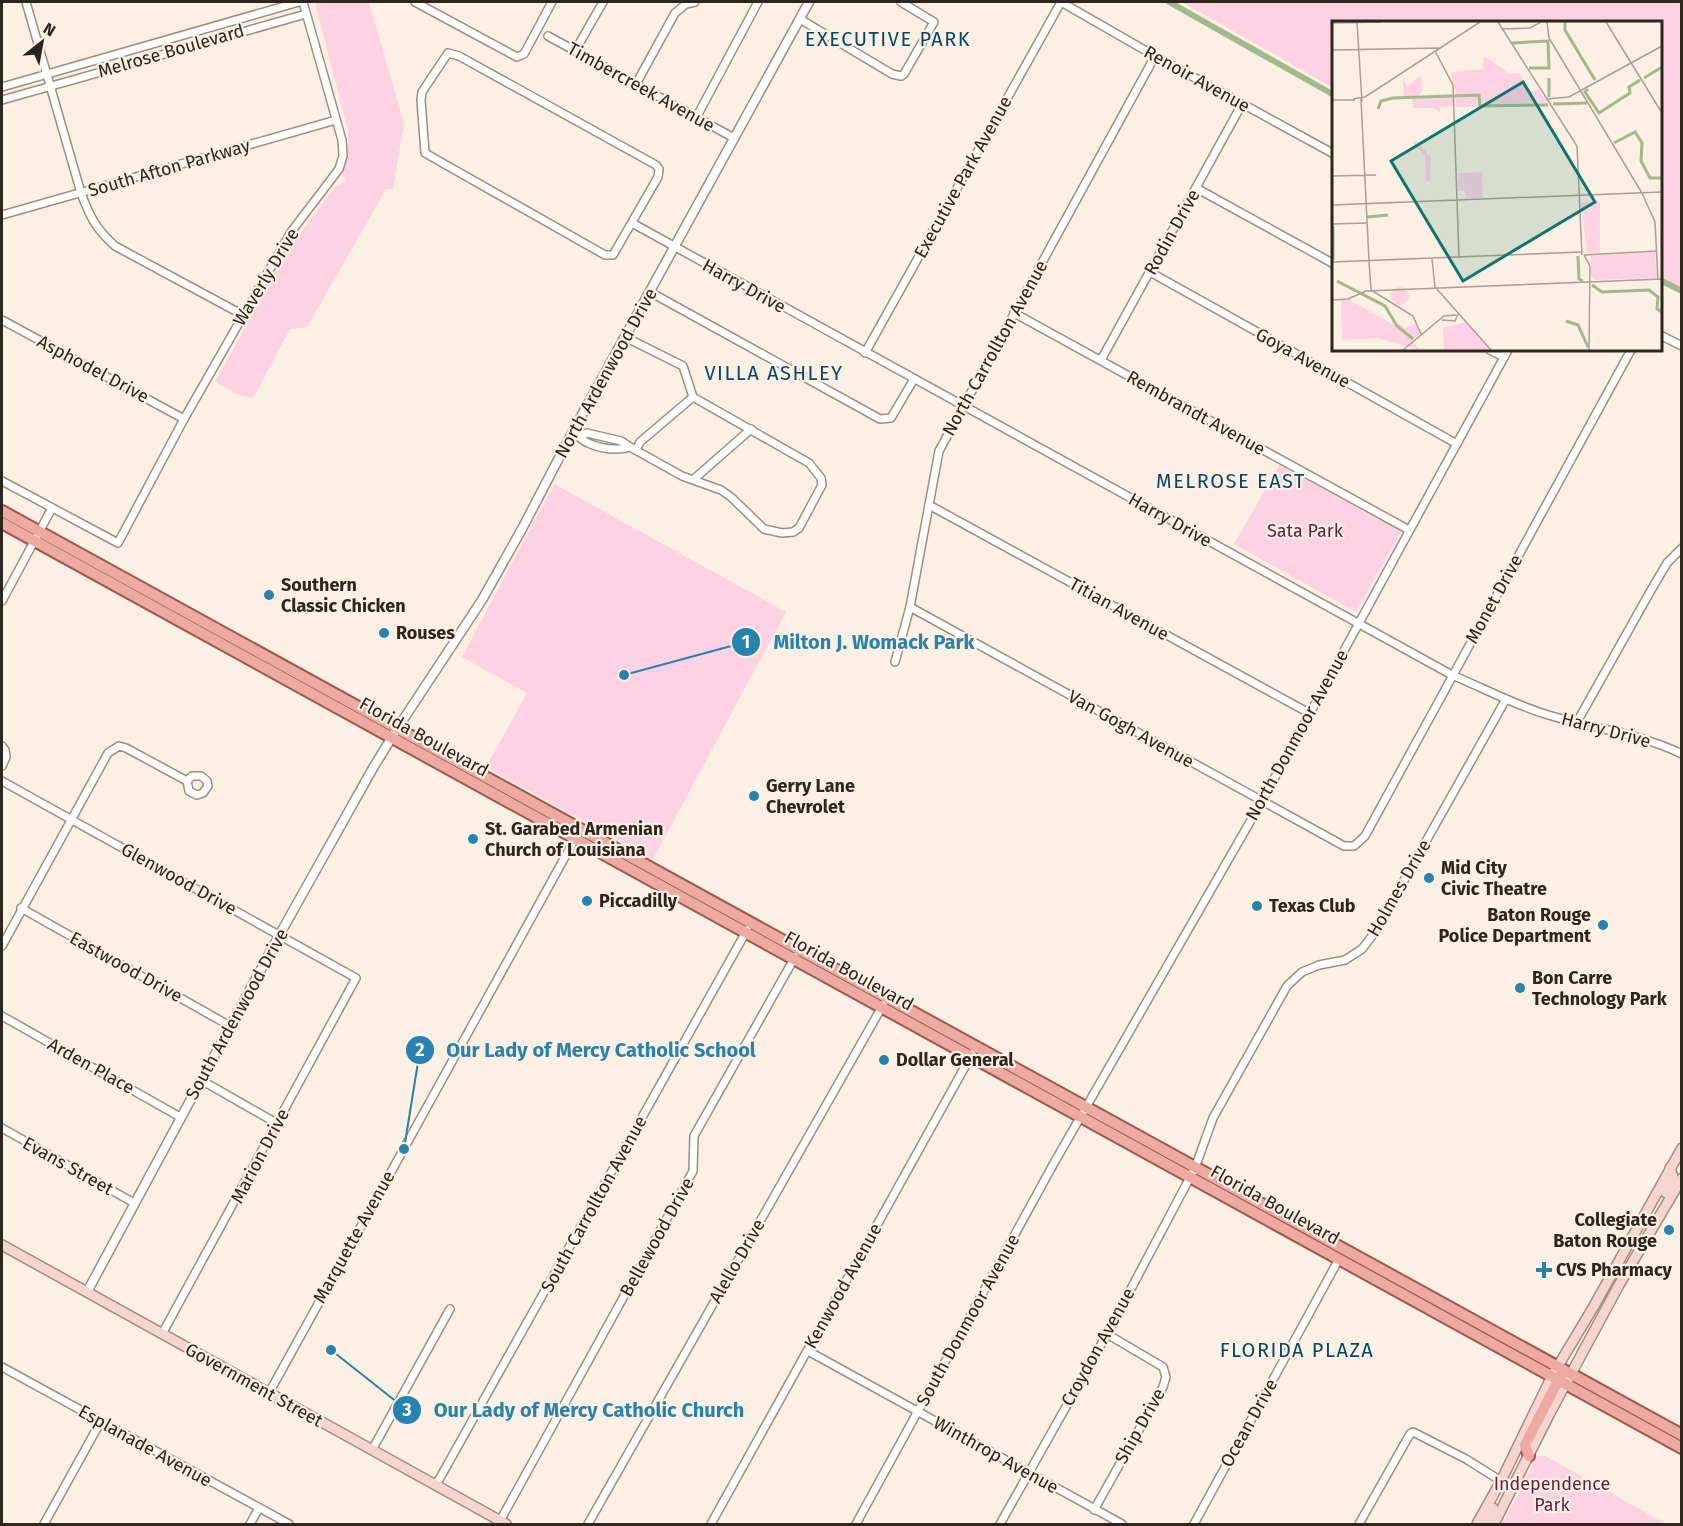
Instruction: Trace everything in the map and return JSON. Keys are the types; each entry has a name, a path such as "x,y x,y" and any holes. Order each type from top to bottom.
{"main road":[{"name":"Florida Boulevard","path":"2,511 37,536 577,834 1083,1112 1133,1134 1192,1173 1339,1259 1414,1294"},
{"name":"Florida Boulevard","path":"2,523 37,536"},
{"name":"Florida Boulevard","path":"1083,1112 1101,1128 1192,1173 1414,1294 1561,1375 1682,1448"},
{"path":"1101,1128 1104,1124 1133,1134"},
{"path":"1494,1524 1529,1456 1525,1445 1529,1434 1561,1375 1594,1306 1682,1148"},
{"path":"1663,1210 1662,1201 1673,1177 1675,1163"},
{"path":"1477,1524 1561,1375 1619,1285 1682,1176"},
{"name":"Government Street","path":"2,1245 503,1523"},
{"name":"Florida Boulevard","path":"1561,1375 1682,1435"},
{"path":"1485,1524 1504,1488 1505,1483 1501,1481"}],"street":[{"path":"26,2 81,193 90,217 99,232 115,246 243,315"},
{"name":"Melrose Boulevard","path":"2,87 301,2"},
{"name":"Waverly Drive","path":"52,508 118,543 184,419 291,232 339,169 343,156 342,140 301,2"},
{"path":"415,2 517,57 524,54 552,2"},
{"path":"575,51 603,2"},
{"path":"636,84 675,13 686,4 695,2"},
{"path":"696,118 758,2"},
{"name":"North Ardenwood Drive","path":"394,733 482,600 576,435 625,337 809,2"},
{"path":"800,19 892,74 901,76 906,72 934,22 901,2"},
{"name":"Renoir Avenue","path":"1061,2 1332,153"},
{"name":"Executive Park Avenue","path":"865,353 1061,2"},
{"name":"Melrose Boulevard","path":"2,100 306,14"},
{"name":"Timbercreek Avenue","path":"548,36 734,138"},
{"path":"452,53 459,56 653,163 659,169 659,173 632,223 618,249 612,255 605,255 428,156 424,151 422,92 444,57 452,53"},
{"name":"North Carrollton Avenue","path":"895,662 910,607 939,451 1155,56"},
{"name":"Rodin Drive","path":"1101,360 1242,104"},
{"name":"South Afton Parkway","path":"2,215 336,120"},
{"path":"1196,188 1332,263"},
{"name":"Harry Drive","path":"632,223 1452,675 1545,714 1642,739 1682,754"},
{"name":"Goya Avenue","path":"1150,272 1457,444"},
{"path":"650,292 880,419 891,418 914,379"},
{"name":"Rembrandt Avenue","path":"1014,313 1409,530"},
{"name":"Asphodel Drive","path":"2,320 184,419"},
{"path":"1662,336 1682,346"},
{"path":"576,435 586,443 618,451 633,449 682,476 726,494 764,529 793,532 799,528 822,484 821,478 809,463 693,397 683,366 625,337"},
{"path":"1492,351 1504,357"},
{"name":"North Donmoor Avenue","path":"1083,1112 1262,801 1507,351"},
{"name":"Monet Drive","path":"1354,846 1365,836 1630,351"},
{"path":"633,449 693,397"},
{"path":"694,479 751,429"},
{"path":"2,480 52,508 2,601"},
{"name":"Titian Avenue","path":"929,505 1309,713"},
{"path":"1576,722 1667,563 1682,548"},
{"name":"Van Gogh Avenue","path":"910,607 1344,846 1354,846"},
{"name":"Holmes Drive","path":"1192,1173 1213,1118 1287,986 1302,972 1319,965 1346,960 1362,949 1375,932 1506,699"},
{"name":"South Ardenwood Drive","path":"87,1292 280,934 394,733"},
{"path":"2,946 108,753 119,746 126,748 187,781"},
{"path":"2,766 6,758 3,748"},
{"name":"Glenwood Drive","path":"2,781 356,978"},
{"name":"Marquette Avenue","path":"269,1393 577,834"},
{"name":"Eastwood Drive","path":"21,909 230,1026"},
{"name":"South Carrollton Avenue","path":"436,1485 748,928"},
{"name":"Bellewood Drive","path":"503,1523 693,1171 694,1136 796,954"},
{"name":"Marion Drive","path":"162,1334 356,978"},
{"name":"Alello Drive","path":"588,1524 884,1003"},
{"name":"Arden Place","path":"2,1016 180,1117"},
{"name":"Kenwood Avenue","path":"711,1524 974,1052"},
{"path":"201,1080 278,1124"},
{"name":"South Donmoor Avenue","path":"856,1524 1083,1112"},
{"name":"Evans Street","path":"2,1128 134,1203"},
{"path":"1675,1163 1682,1176"},
{"name":"Croydon Avenue","path":"1000,1524 1107,1334 1192,1173"},
{"name":"Ocean Drive","path":"1194,1524 1339,1259"},
{"path":"372,1450 450,1310"},
{"name":"Ship Drive","path":"1094,1510 1166,1377 1163,1367 1107,1334"},
{"name":"Winthrop Avenue","path":"808,1351 1122,1524"},
{"name":"Esplanade Avenue","path":"2,1367 289,1524"},
{"path":"44,1524 100,1421"},
{"path":"1359,1524 1380,1484 1413,1432 1417,1432 1466,1459 1501,1481"},
{"path":"250,1524 259,1508"}],"green space":[{"path":"315,2 369,2 404,124 393,189 386,189 307,327 290,329 253,398 240,395 215,382 282,259 335,186 345,182 346,178 342,176 348,131"},
{"path":"1182,2 1681,2 1681,288 1662,277 1662,21 1332,21 1332,87"},
{"name":"Sata Park","path":"1280,464 1401,532 1356,612 1234,544"},
{"path":"554,484 786,612 653,859 486,767 527,693 462,657"},
{"name":"Independence Park","path":"1536,1456 1545,1456 1666,1524 1502,1524"}],"waterway":[{"path":"1169,2 1332,94"},
{"path":"1662,281 1682,291"}],"place":[{"name":"Southern Classic Chicken","path":"269,595"},
{"name":"Rouses","path":"384,633"},
{"name":"Milton J. Womack Park","path":"624,675"},
{"name":"Gerry Lane Chevrolet","path":"754,796"},
{"name":"St. Garabed Armenian Church of Louisiana","path":"473,839"},
{"name":"Mid City Civic Theatre","path":"1429,878"},
{"name":"Piccadilly","path":"587,901"},
{"name":"Texas Club","path":"1257,906"},
{"name":"Baton Rouge Police Department","path":"1603,925"},
{"name":"Bon Carre Technology Park","path":"1520,988"},
{"name":"Dollar General","path":"884,1060"},
{"name":"Our Lady of Mercy Catholic School","path":"404,1149"},
{"name":"Collegiate Baton Rouge","path":"1669,1230"},
{"name":"CVS Pharmacy","path":"1544,1270"},
{"name":"Our Lady of Mercy Catholic Church","path":"331,1350"}],"district":[{"name":"EXECUTIVE PARK","path":"888,39"},
{"name":"VILLA ASHLEY","path":"774,373"},
{"name":"MELROSE EAST","path":"1231,481"},
{"name":"FLORIDA PLAZA","path":"1297,1350"}]}
